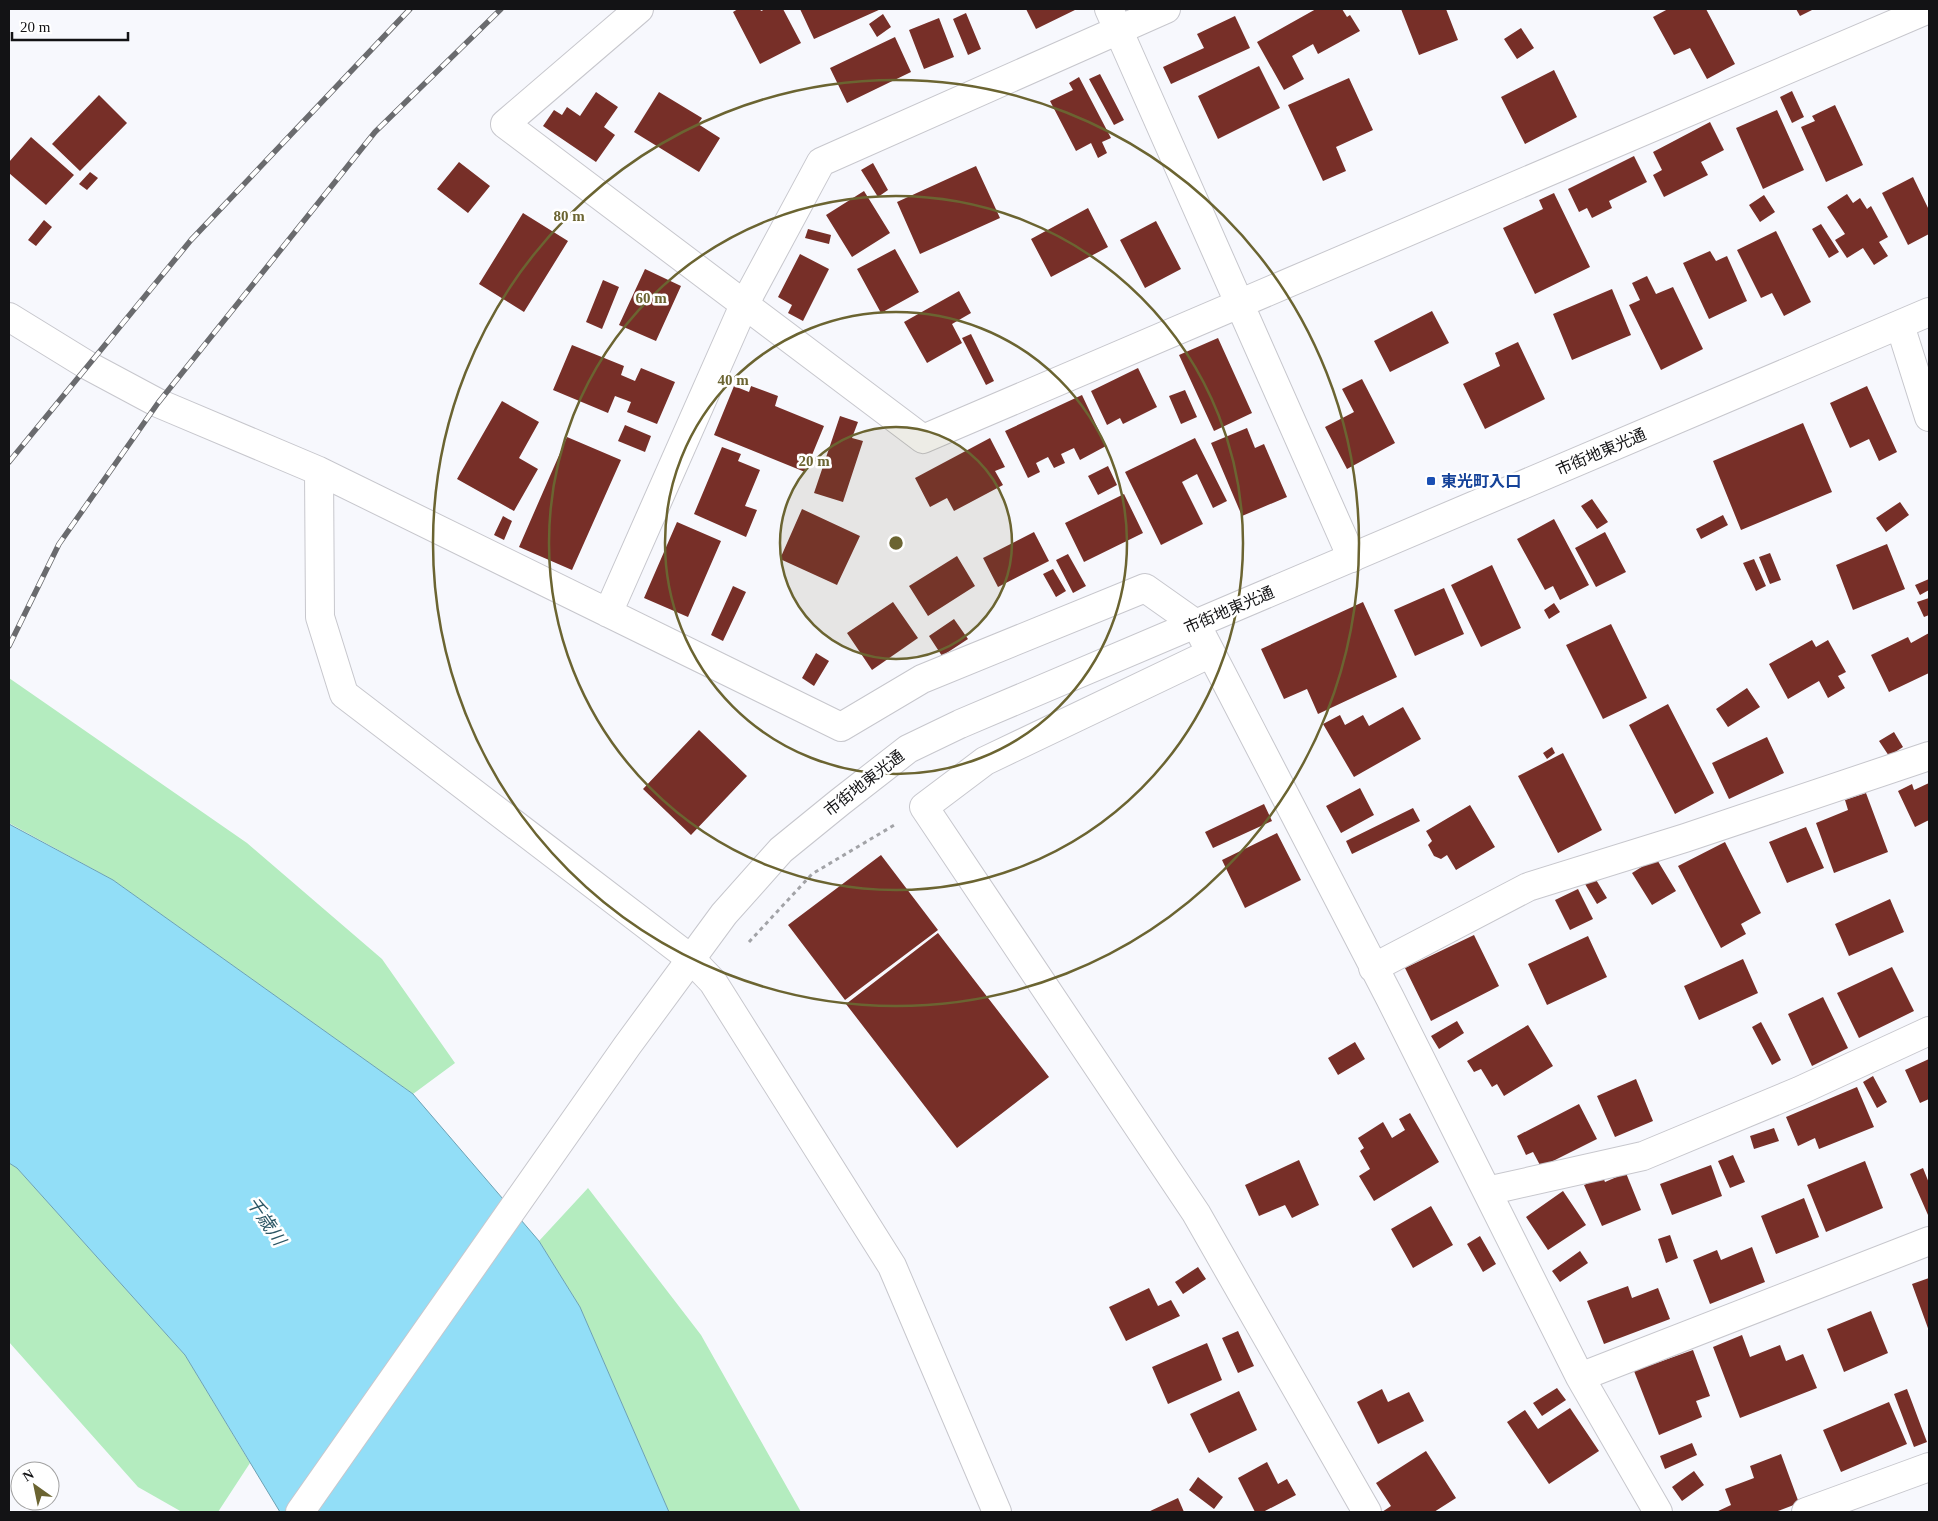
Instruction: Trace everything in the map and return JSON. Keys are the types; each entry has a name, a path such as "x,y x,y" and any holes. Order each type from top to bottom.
{"street":[{"path":"638,9 505,124 923,439 1929,9"},
{"path":"608,613 744,305 821,162 1113,20 1166,9"},
{"path":"1113,20 1352,558"},
{"name":"市街地東光通","path":"300,1512 627,1046 724,914 780,850 908,749 960,724 1929,312"},
{"path":"9,317 87,365 158,403 319,471 841,727 922,680 1145,588 1196,624 1487,1191 1580,1377 1658,1512"},
{"path":"1900,325 1929,418"},
{"path":"319,471 320,617 344,694 691,959 713,982 892,1266 997,1512"},
{"path":"1211,653 985,761 924,807 1196,1213 1367,1512"},
{"path":"1373,968 1528,887 1685,838 1929,756"},
{"path":"1487,1191 1643,1156 1799,1091 1929,1032"},
{"path":"1580,1377 1929,1241"},
{"path":"1806,1512 1929,1467"}],"path":[{"path":"713,982 812,874 924,807"}],"green space":[{"path":"9,678 247,843 382,959 455,1063 413,1094 113,880 9,823"},
{"path":"9,1163 17,1168 185,1355 250,1463 218,1512 182,1512 138,1487 9,1342"},
{"path":"588,1188 701,1335 801,1512 669,1512 580,1307 539,1241"}],"water":[{"name":"千歳川","path":"9,824 113,880 413,1094 539,1241 580,1307 669,1512 280,1512 185,1355 17,1168 9,1163"}],"building":[{"path":"738,9 760,9 761,11 766,9 783,9 801,43 760,64 733,12"},
{"path":"800,9 881,9 814,39"},
{"path":"1026,9 1077,9 1036,29"},
{"path":"1316,9 1342,9 1347,17 1350,15 1360,31 1318,54 1313,44 1292,56 1304,79 1284,90 1257,42"},
{"path":"1401,9 1446,9 1458,40 1419,55"},
{"path":"1668,9 1706,9 1735,64 1707,79 1690,48 1674,55 1653,17"},
{"path":"1796,9 1814,9 1800,16"},
{"path":"966,13 981,49 968,55 953,19"},
{"path":"883,14 891,27 877,37 869,24"},
{"path":"1235,16 1250,48 1171,84 1163,67 1204,48 1197,34"},
{"path":"939,18 954,57 924,69 909,30"},
{"path":"1521,28 1534,48 1517,59 1504,39"},
{"path":"895,37 911,72 847,103 830,68"},
{"path":"1259,66 1280,108 1218,139 1198,96"},
{"path":"1554,70 1577,117 1525,144 1501,97"},
{"path":"1100,74 1124,120 1114,125 1089,79"},
{"path":"1079,77 1111,138 1102,142 1107,153 1098,158 1091,143 1076,151 1050,101 1073,90 1069,83"},
{"path":"1349,78 1373,130 1336,147 1346,171 1323,181 1288,105"},
{"path":"1792,91 1804,117 1792,123 1780,97"},
{"path":"596,92 618,107 604,127 615,135 596,162 543,126 554,110 562,115 567,107 580,116"},
{"path":"659,92 702,118 698,124 720,138 699,172 634,132"},
{"path":"99,95 127,123 80,171 52,144"},
{"path":"1835,105 1863,165 1826,182 1801,127 1815,121 1812,116"},
{"path":"1777,110 1804,170 1763,189 1736,128"},
{"path":"1710,122 1724,150 1701,162 1708,175 1664,197 1653,175 1662,170 1653,152"},
{"path":"31,137 74,175 46,205 9,173 9,162"},
{"path":"1634,156 1647,182 1609,201 1612,208 1592,218 1587,208 1579,212 1568,189"},
{"path":"459,162 490,186 468,213 437,189"},
{"path":"873,163 888,190 878,197 861,170"},
{"path":"976,166 1000,218 920,254 897,202"},
{"path":"90,172 98,178 87,190 79,184"},
{"path":"1913,177 1929,210 1929,234 1908,245 1882,193"},
{"path":"864,191 890,233 852,257 826,215"},
{"path":"1554,193 1590,267 1535,294 1503,228 1543,209 1539,200"},
{"path":"1847,194 1853,203 1860,198 1867,209 1871,206 1888,237 1879,242 1888,256 1874,265 1863,248 1847,258 1835,240 1845,234 1827,207"},
{"path":"1764,195 1775,212 1760,222 1749,205"},
{"path":"1088,208 1108,247 1051,277 1031,239"},
{"path":"523,213 568,241 524,312 479,284"},
{"path":"44,220 52,227 36,246 28,240"},
{"path":"1156,221 1181,269 1145,288 1120,240"},
{"path":"1821,224 1839,252 1829,258 1812,229"},
{"path":"808,229 831,235 829,244 805,238"},
{"path":"1776,231 1811,302 1784,316 1772,293 1761,298 1737,250"},
{"path":"895,249 919,292 881,313 857,269"},
{"path":"1710,251 1716,261 1727,256 1747,301 1709,319 1683,263"},
{"path":"800,254 829,269 803,321 788,313 792,305 778,297"},
{"path":"645,269 681,286 656,341 619,325"},
{"path":"1647,276 1656,294 1673,287 1703,349 1661,370 1629,305 1640,300 1632,283"},
{"path":"603,280 619,287 602,329 586,322"},
{"path":"1612,289 1631,335 1572,360 1553,314"},
{"path":"959,291 971,313 952,324 962,343 927,363 904,322"},
{"path":"1432,311 1449,343 1390,372 1374,341"},
{"path":"971,334 994,381 986,385 962,338"},
{"path":"1218,338 1252,413 1214,431 1179,355"},
{"path":"1518,342 1545,399 1485,429 1463,384 1500,366 1495,353"},
{"path":"572,345 624,366 621,375 635,381 641,368 675,382 657,424 627,412 631,402 615,396 608,413 553,390"},
{"path":"1138,368 1157,407 1123,424 1120,418 1107,425 1091,391"},
{"path":"1362,379 1395,443 1347,469 1325,427 1354,412 1342,389"},
{"path":"734,386 749,392 751,386 778,396 775,406 824,426 805,472 714,435"},
{"path":"1867,386 1897,452 1879,461 1869,439 1850,448 1830,403"},
{"path":"1185,390 1197,417 1181,424 1169,396"},
{"path":"1082,395 1106,446 1080,460 1074,448 1061,454 1065,463 1054,468 1048,457 1036,463 1040,472 1028,478 1005,431"},
{"path":"502,401 539,422 519,458 538,469 514,511 457,479"},
{"path":"840,416 858,422 852,438 863,441 843,502 814,493"},
{"path":"1803,423 1832,492 1741,530 1713,461"},
{"path":"625,425 651,436 645,452 618,441"},
{"path":"1247,428 1255,448 1264,444 1287,497 1242,516 1211,443"},
{"path":"567,437 621,460 572,570 519,547"},
{"path":"990,438 1005,467 995,471 1003,485 954,511 947,498 930,507 915,478"},
{"path":"1195,438 1227,501 1213,508 1197,474 1182,482 1203,524 1161,545 1125,472"},
{"path":"722,447 741,454 738,461 760,470 745,506 757,510 746,537 694,514"},
{"path":"1108,466 1117,485 1098,495 1088,476"},
{"path":"1124,494 1143,533 1084,562 1065,523"},
{"path":"1592,499 1608,522 1597,529 1581,506"},
{"path":"1900,502 1909,515 1886,532 1876,518"},
{"path":"802,509 860,536 837,585 780,559"},
{"path":"1723,515 1728,525 1701,539 1696,529"},
{"path":"503,516 512,521 504,540 494,535"},
{"path":"1554,519 1589,585 1560,600 1553,586 1545,590 1517,539"},
{"path":"677,522 721,541 688,617 644,598"},
{"path":"1034,532 1049,561 998,587 983,558"},
{"path":"1605,532 1626,572 1596,587 1575,548"},
{"path":"1887,544 1905,589 1853,610 1836,565"},
{"path":"1770,553 1781,580 1770,584 1759,557"},
{"path":"1068,554 1086,586 1073,593 1056,560"},
{"path":"957,556 975,586 928,616 909,586"},
{"path":"1754,559 1766,586 1756,591 1743,563"},
{"path":"1492,565 1521,628 1481,647 1451,585"},
{"path":"1053,569 1066,591 1056,597 1043,574"},
{"path":"1929,579 1929,590 1920,595 1915,585"},
{"path":"733,586 746,592 723,641 711,635"},
{"path":"1444,588 1464,634 1415,656 1394,610"},
{"path":"1929,598 1929,615 1924,617 1917,602"},
{"path":"893,602 918,638 872,670 847,633"},
{"path":"1363,602 1397,677 1318,714 1307,689 1284,699 1261,649"},
{"path":"1554,603 1560,612 1549,619 1544,610"},
{"path":"954,619 968,639 942,656 929,636"},
{"path":"1611,624 1647,698 1603,719 1566,645"},
{"path":"1929,633 1929,673 1889,692 1871,655 1908,637 1911,643"},
{"path":"1812,640 1816,647 1828,640 1846,672 1838,676 1845,688 1828,698 1819,681 1788,699 1769,664"},
{"path":"816,653 829,661 814,686 802,678"},
{"path":"1747,688 1760,707 1728,727 1716,709"},
{"path":"1668,704 1714,793 1675,814 1629,725"},
{"path":"1403,707 1421,739 1354,777 1323,724 1340,715 1345,725 1363,715 1369,726"},
{"path":"699,730 747,776 691,835 643,789"},
{"path":"1894,732 1903,747 1889,756 1879,741"},
{"path":"1767,737 1784,773 1729,799 1712,763"},
{"path":"1552,747 1555,753 1547,759 1543,753"},
{"path":"1563,753 1602,830 1558,853 1518,776"},
{"path":"1929,783 1929,820 1915,827 1898,791 1912,784 1914,790"},
{"path":"1360,788 1374,815 1341,833 1326,806"},
{"path":"1866,793 1888,852 1834,873 1816,823 1848,810 1845,800"},
{"path":"1264,804 1272,821 1213,848 1205,832"},
{"path":"1470,805 1495,847 1456,870 1447,855 1441,859 1434,856 1428,845 1432,841 1426,831"},
{"path":"1413,808 1420,821 1352,854 1346,841"},
{"path":"1806,827 1824,868 1787,883 1769,842"},
{"path":"1277,833 1301,880 1245,908 1222,860"},
{"path":"1725,842 1761,913 1741,924 1746,934 1721,948 1678,866"},
{"path":"881,855 938,930 845,1000 788,925"},
{"path":"1656,858 1676,891 1652,905 1632,873"},
{"path":"1595,878 1607,898 1597,904 1585,884"},
{"path":"1578,889 1593,919 1570,930 1555,900"},
{"path":"1890,899 1904,932 1849,956 1835,924"},
{"path":"938,933 1049,1077 957,1148 846,1004"},
{"path":"1474,935 1499,986 1431,1021 1405,968"},
{"path":"1588,936 1607,977 1547,1005 1528,964"},
{"path":"1743,959 1758,993 1699,1020 1684,986"},
{"path":"1892,967 1914,1011 1859,1038 1837,993"},
{"path":"1823,997 1848,1048 1812,1066 1788,1014"},
{"path":"1457,1021 1464,1033 1439,1049 1431,1036"},
{"path":"1761,1022 1781,1060 1772,1065 1752,1027"},
{"path":"1528,1025 1553,1066 1504,1096 1497,1084 1492,1087 1481,1069 1474,1072 1467,1061"},
{"path":"1355,1042 1365,1059 1338,1075 1328,1058"},
{"path":"1929,1059 1929,1099 1920,1103 1905,1070"},
{"path":"1873,1076 1887,1102 1877,1108 1863,1082"},
{"path":"1636,1079 1653,1121 1615,1137 1597,1096"},
{"path":"1857,1087 1874,1127 1819,1149 1815,1138 1798,1146 1786,1117"},
{"path":"1579,1104 1597,1139 1541,1167 1533,1152 1526,1155 1517,1136"},
{"path":"1410,1113 1439,1162 1374,1201 1359,1176 1370,1169 1360,1151 1364,1148 1358,1138 1383,1122 1392,1138 1405,1130 1399,1119"},
{"path":"1774,1128 1779,1141 1754,1149 1750,1136"},
{"path":"1733,1155 1745,1182 1730,1188 1718,1161"},
{"path":"1299,1160 1319,1205 1292,1218 1285,1205 1259,1216 1245,1185"},
{"path":"1865,1161 1883,1208 1826,1232 1807,1185"},
{"path":"1711,1165 1722,1196 1672,1215 1660,1184"},
{"path":"1923,1168 1929,1183 1928,1215 1910,1174"},
{"path":"1626,1173 1641,1210 1602,1226 1584,1185 1603,1177 1605,1182"},
{"path":"1563,1191 1586,1225 1548,1250 1526,1217"},
{"path":"1804,1198 1819,1237 1776,1254 1761,1216"},
{"path":"1431,1206 1453,1245 1413,1268 1391,1229"},
{"path":"1670,1235 1678,1258 1666,1263 1658,1239"},
{"path":"1480,1236 1496,1264 1483,1272 1467,1244"},
{"path":"1752,1247 1765,1282 1710,1304 1693,1260 1717,1250 1721,1260"},
{"path":"1580,1251 1588,1263 1560,1282 1552,1271"},
{"path":"1198,1267 1206,1279 1183,1294 1175,1282"},
{"path":"1929,1278 1929,1331 1912,1284"},
{"path":"1628,1286 1632,1298 1658,1288 1670,1319 1604,1344 1587,1301"},
{"path":"1149,1288 1158,1306 1171,1300 1180,1316 1126,1341 1109,1307"},
{"path":"1871,1311 1888,1353 1844,1372 1827,1329"},
{"path":"1238,1331 1254,1366 1238,1373 1222,1338"},
{"path":"1742,1335 1750,1357 1780,1345 1786,1361 1803,1354 1817,1388 1740,1418 1713,1347"},
{"path":"1207,1343 1222,1380 1168,1404 1152,1367"},
{"path":"1693,1350 1710,1396 1696,1401 1702,1417 1659,1435 1634,1371"},
{"path":"1557,1388 1566,1400 1542,1416 1533,1403"},
{"path":"1382,1389 1388,1402 1409,1392 1424,1421 1378,1444 1357,1402"},
{"path":"1907,1389 1927,1442 1914,1447 1894,1394"},
{"path":"1239,1391 1257,1430 1209,1453 1190,1414"},
{"path":"1889,1402 1907,1444 1841,1472 1823,1430"},
{"path":"1570,1408 1599,1451 1549,1484 1507,1422 1525,1410 1538,1429"},
{"path":"1692,1443 1697,1455 1665,1469 1660,1456"},
{"path":"1426,1451 1456,1498 1434,1512 1382,1512 1391,1506 1376,1483"},
{"path":"1781,1454 1799,1503 1775,1512 1716,1512 1731,1505 1725,1489 1754,1478 1750,1466"},
{"path":"1267,1462 1278,1484 1287,1479 1296,1495 1263,1512 1255,1512 1238,1478"},
{"path":"1694,1471 1704,1485 1682,1501 1672,1487"},
{"path":"1198,1477 1223,1497 1214,1509 1189,1490"},
{"path":"1178,1498 1184,1512 1148,1512"}],"railway":[{"path":"9,462 191,240 410,9"},
{"path":"9,646 59,544 158,403 375,132 501,9"}],"place":[{"name":"東光町入口","path":"1431,481"}]}
